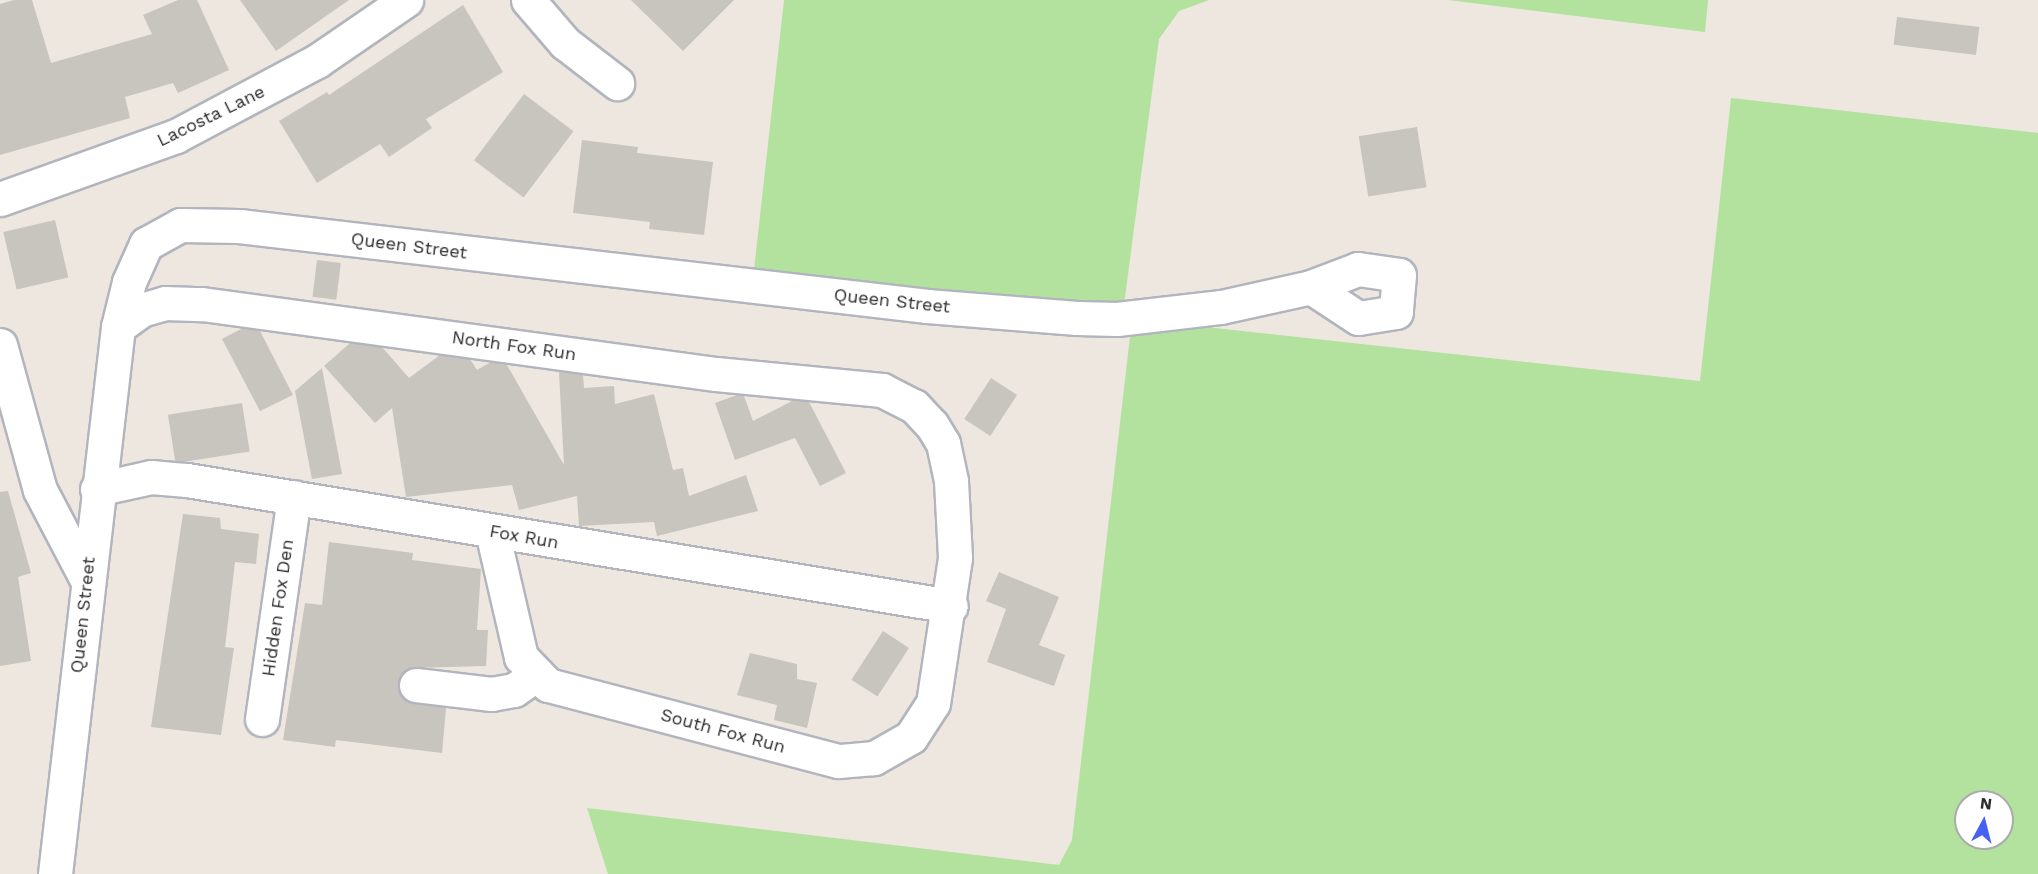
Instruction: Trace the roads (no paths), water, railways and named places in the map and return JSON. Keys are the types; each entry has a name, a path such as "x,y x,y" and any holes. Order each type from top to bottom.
{"street":[{"name":"Lacosta Lane","path":"0,199 176,136 317,61 406,0"},
{"path":"528,0 565,43 617,83"},
{"name":"Queen Street","path":"55,874 97,489 118,327 129,282 146,244 180,225 239,226 927,306 1077,318 1117,319 1221,307 1311,287"},
{"name":"North Fox Run","path":"118,327 141,310 165,303 202,304 716,374 882,390 914,406 943,443 951,481 955,558 951,606"},
{"path":"0,345 40,490 87,580"},
{"name":"Fox Run","path":"97,489 151,477 294,497 951,606"},
{"name":"Hidden Fox Den","path":"262,719 294,497"},
{"name":"South Fox Run","path":"492,531 521,657 548,685 598,700 838,761 874,758 911,737 933,703 951,606"},
{"path":"416,685 491,694 514,690 537,674"}]}
